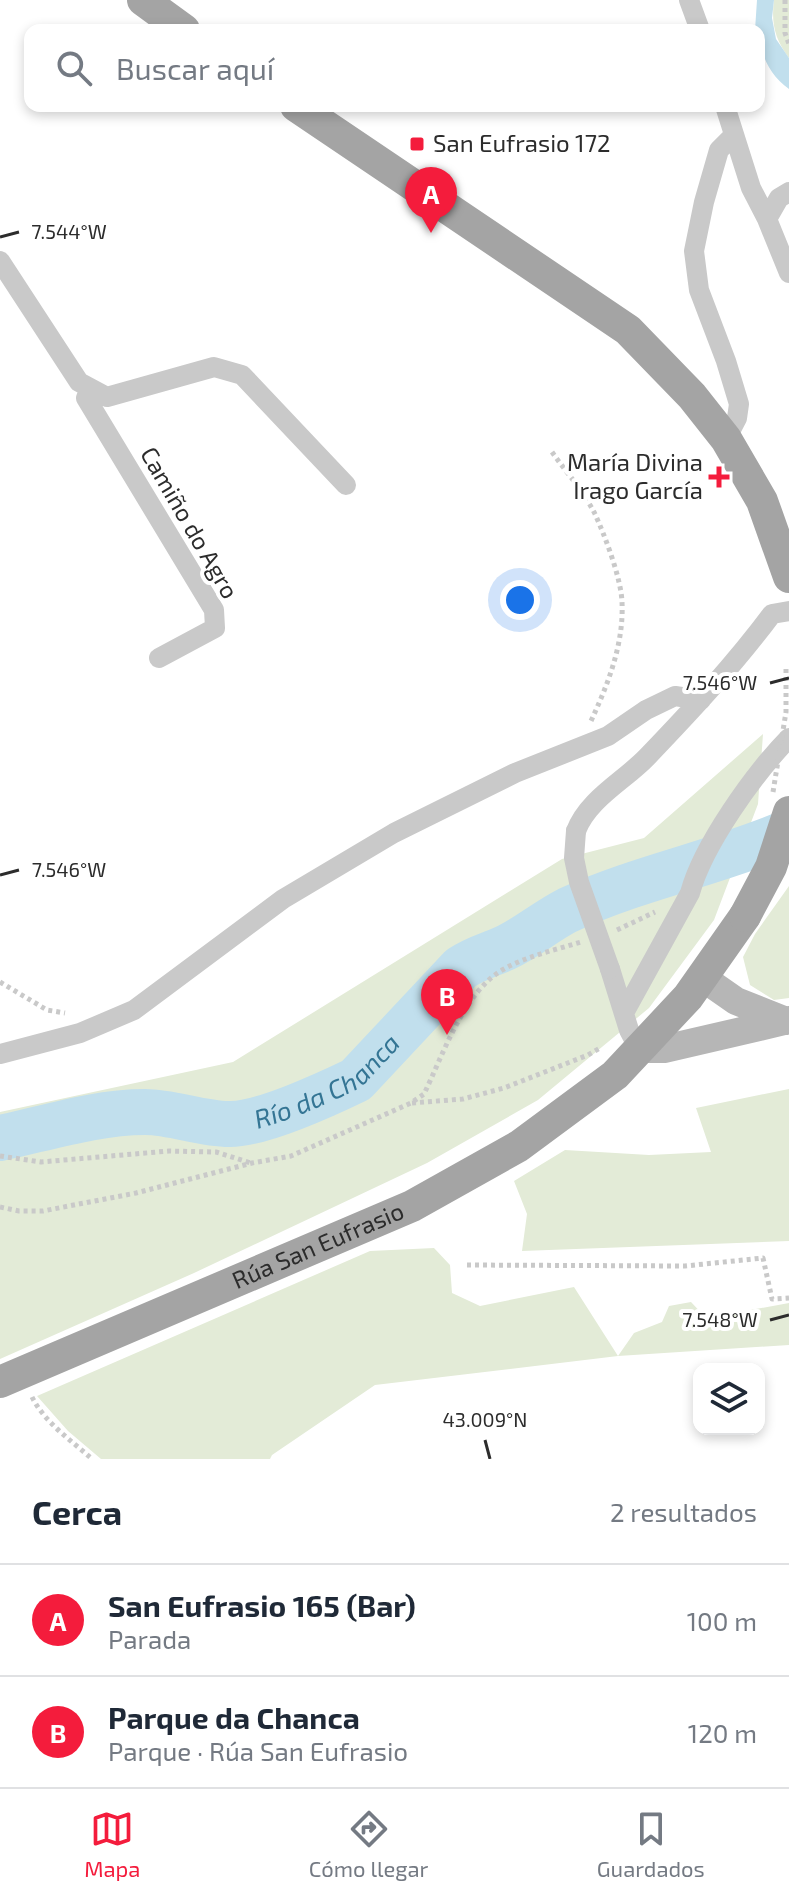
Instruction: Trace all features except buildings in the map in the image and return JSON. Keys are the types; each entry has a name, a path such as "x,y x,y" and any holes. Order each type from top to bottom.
{"main road":[{"path":"143,0 176,24"},
{"path":"305,112 628,330 692,396 726,439 762,501 789,577"},
{"name":"Rúa San Eufrasio","path":"0,1382 412,1206 519,1146 615,1075 631,1031 696,987 745,916 771,867 789,812"}],"street":[{"path":"689,0 698,24"},
{"path":"727,112 751,188 789,273"},
{"path":"726,439 737,418 739,404 699,290 694,251 719,150 734,135"},
{"path":"767,219 779,198 789,192"},
{"name":"Camiño do Agro","path":"0,261 79,382 90,389 86,398 214,610 215,628 159,658"},
{"path":"90,389 107,397 214,367 242,375 346,485"},
{"path":"787,1021 664,1049 631,1031 579,882 574,858 576,831 581,818 644,760 701,700 738,659 772,614 789,611"},
{"path":"0,1054 80,1033 134,1010 283,899 394,833 515,773 608,736 646,710 675,696 701,700"},
{"path":"631,1031 692,887 727,819 766,761 789,738"},
{"path":"696,987 702,1018 722,1036"},
{"path":"696,987 787,1021"}],"path":[{"path":"785,0 784,24 789,44"},
{"path":"552,452 594,512 615,571 622,602 610,681 589,725 584,745"},
{"path":"608,933 623,928 692,887"},
{"path":"0,1207 43,1211 136,1193 291,1156 411,1103 424,1094 470,1002 484,983 523,960 594,938"},
{"path":"0,982 47,1010 70,1013"},
{"path":"411,1103 463,1099 504,1088 588,1055 631,1031"},
{"path":"0,1156 41,1162 169,1151 216,1152 252,1163"},
{"path":"467,1265 685,1266 763,1258 772,1299 789,1298"},
{"path":"31,1394 37,1407 52,1423 92,1459"}],"green space":[{"path":"774,0 789,0 789,58 775,31"},
{"path":"763,734 758,804 714,920 649,1008 538,1100 427,1163 194,1273 0,1359 0,1112 233,1062 562,859 644,838"},
{"path":"789,886 789,998 774,1000 750,985 743,957 755,934"},
{"path":"789,1089 789,1241 522,1251 527,1214 514,1181 565,1150 649,1155 711,1152 696,1108"},
{"path":"434,1248 450,1265 452,1293 480,1306 574,1287 618,1356 375,1385 270,1459 101,1459 68,1431 37,1396 370,1251"},
{"path":"691,1302 706,1318 789,1303 789,1345 618,1356 634,1333 662,1322 669,1306"}],"water":[{"path":"757,0 774,0 772,18 776,39 789,58 789,89 776,78 765,59 765,24 755,24"}],"waterway":[{"name":"Río da Chanca","path":"0,1138 127,1113 156,1113 229,1124 258,1120 293,1108 356,1080 467,964 513,944 560,914 595,898 789,832"}],"place":[{"name":"San Eufrasio 172","path":"417,144"},
{"name":"San Eufrasio 165 (Bar)","path":"431,233"},
{"name":"María Divina Irago García","path":"719,477"},
{"name":"Parque da Chanca","path":"447,1035"}]}
